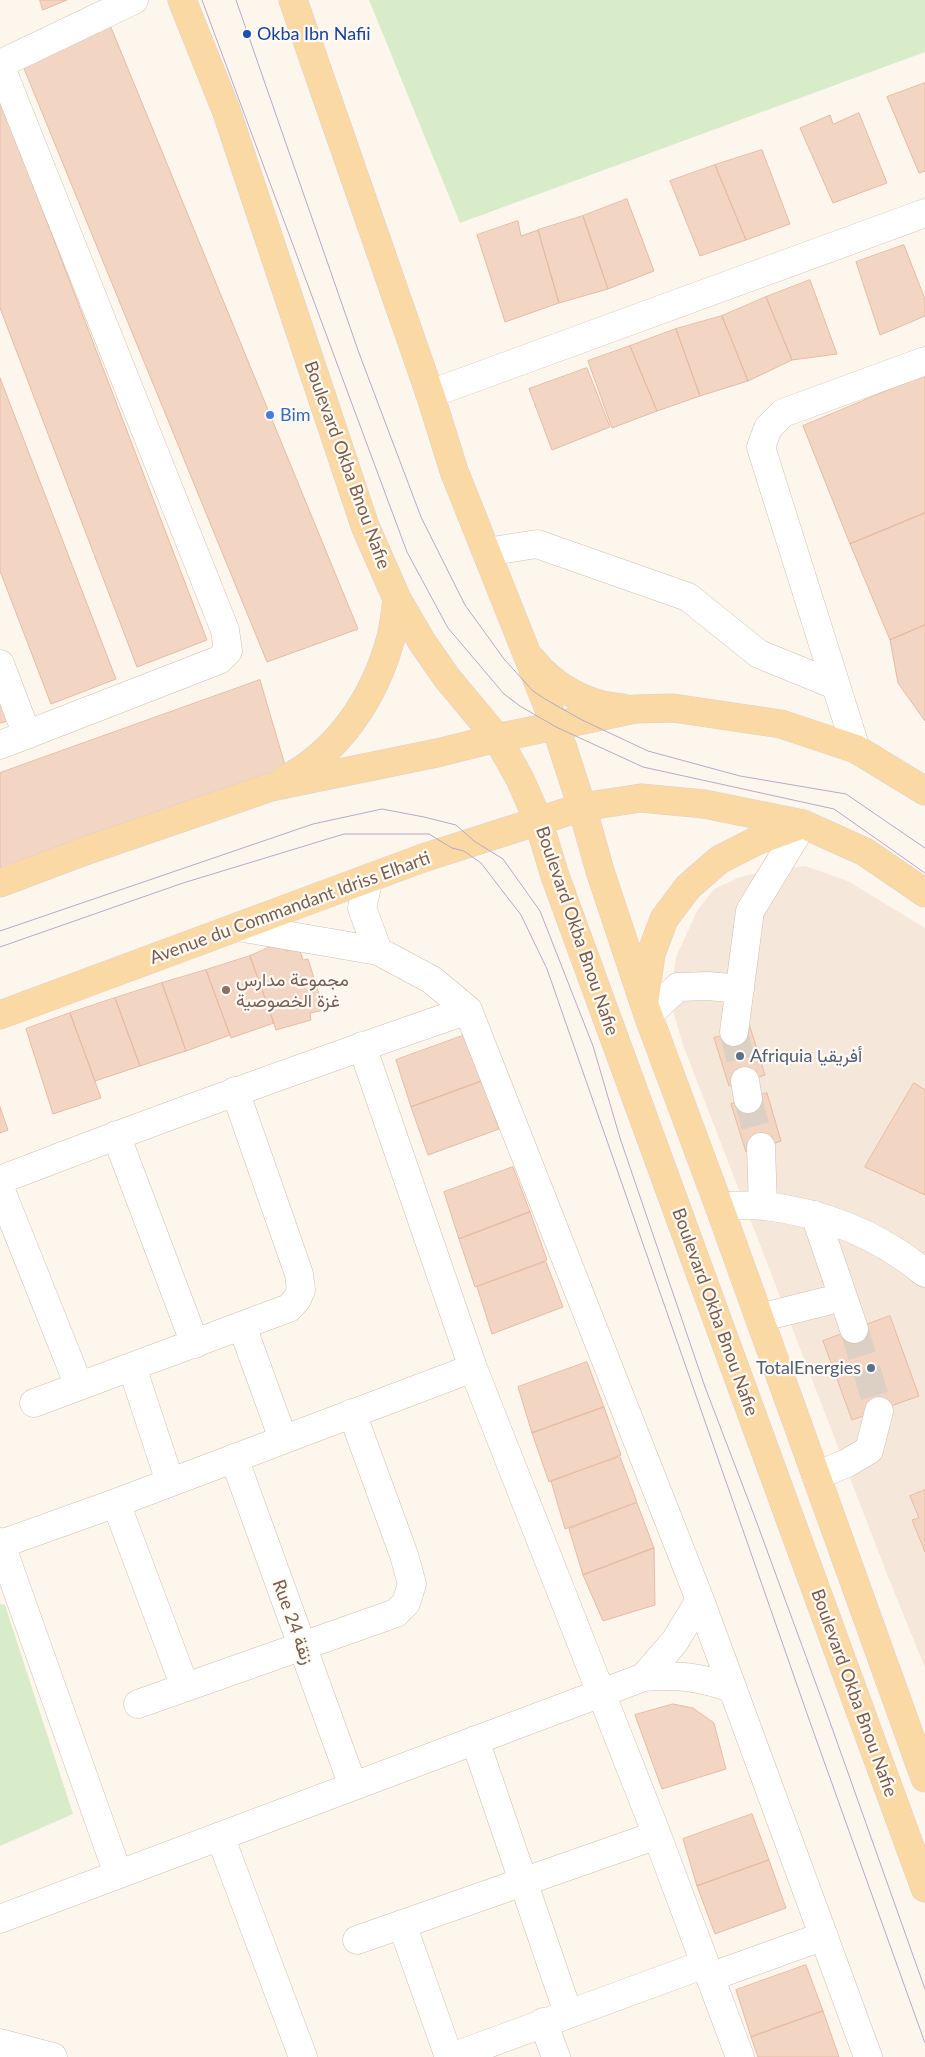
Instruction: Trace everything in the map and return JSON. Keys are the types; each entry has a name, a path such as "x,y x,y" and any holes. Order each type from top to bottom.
{"main road":[{"name":"Boulevard Okba Bnou Nafie","path":"182,0 226,110 365,526 397,599 422,642 447,678 497,738 520,779 538,820 558,885 925,1888"},
{"path":"293,0 430,394 454,471 523,648 556,726 600,871 646,1010 719,1206 925,1778"},
{"path":"271,787 303,770 333,744 359,712 379,677 391,639 397,599"},
{"path":"523,648 536,665 553,680 571,693 591,702 613,708 673,708 781,724 856,749 925,791"},
{"path":"0,884 271,787 437,753 497,738 635,709"},
{"name":"Avenue du Commandant Idriss Elharti","path":"0,1014 422,858 582,807 641,798 704,804 803,824 865,852 925,893"},
{"path":"646,1010 651,954 664,919 688,887 719,860 756,841 803,824"}],"street":[{"path":"0,745 219,660 228,651 225,630 0,65 134,0"},
{"path":"430,394 925,214"},
{"path":"856,749 760,447 768,428 783,413 925,361"},
{"path":"486,552 537,544 688,597 759,654 835,684"},
{"path":"0,664 27,735"},
{"path":"734,1032 750,911 803,824"},
{"path":"369,878 362,908 378,951"},
{"path":"238,927 378,951 432,980 468,1010 700,1600 868,2057"},
{"path":"646,1010 678,987 708,986 740,989"},
{"path":"0,1180 116,1135 362,1046 468,1010"},
{"path":"362,1046 472,1368 657,1834 740,2057"},
{"path":"34,1403 289,1308 297,1299 301,1290 299,1274 235,1092"},
{"path":"116,1135 195,1344"},
{"path":"761,1147 764,1206"},
{"path":"0,1188 79,1386"},
{"path":"719,1206 764,1206 815,1215 852,1228 888,1246 925,1273"},
{"path":"815,1215 854,1329"},
{"path":"759,1318 843,1297"},
{"path":"242,1326 283,1439"},
{"path":"132,1367 170,1482"},
{"path":"118,1874 8,1583 0,1543 116,1503 472,1368"},
{"path":"816,1476 847,1463 869,1450 879,1411"},
{"path":"138,1704 396,1614 406,1603 412,1584 404,1555 352,1413"},
{"name":"Rue 24 زنقة","path":"234,1458 353,1786"},
{"path":"116,1503 185,1687"},
{"path":"644,1677 675,1641 700,1600"},
{"path":"0,1918 644,1677 666,1675 689,1676 711,1681 732,1689"},
{"path":"475,1740 568,2013"},
{"path":"357,1940 657,1834"},
{"path":"220,1836 303,2057"},
{"path":"402,1924 450,2057 568,2013 824,1936"},
{"path":"543,2022 556,2057"},
{"path":"0,2043 53,2057"}],"shaded area":[{"path":"805,866 848,881 925,928 925,1668 683,1045 670,1000 676,957 697,911 714,889 740,877"}],"green space":[{"path":"369,0 925,0 925,52 460,223"},
{"path":"0,1604 5,1605 73,1814 0,1846"}],"building":[{"path":"40,0 67,0 43,10"},
{"path":"110,25 358,629 267,662 23,66"},
{"path":"925,83 925,171 919,173 887,97"},
{"path":"0,99 207,640 137,667 0,308"},
{"path":"859,113 887,183 833,203 800,128 830,115 833,124"},
{"path":"762,150 790,224 746,240 715,165"},
{"path":"715,165 746,240 700,256 670,181"},
{"path":"627,199 654,271 608,289 583,216"},
{"path":"583,216 608,289 559,303 538,230"},
{"path":"518,221 521,236 538,230 559,303 505,322 477,235"},
{"path":"904,245 925,299 925,316 880,335 856,262"},
{"path":"810,280 837,354 792,360 766,297"},
{"path":"766,297 792,360 748,381 722,316"},
{"path":"722,316 748,381 700,396 676,329"},
{"path":"676,329 700,396 657,411 630,346"},
{"path":"630,346 657,411 612,428 588,361"},
{"path":"587,368 610,427 552,450 529,389"},
{"path":"925,375 925,513 850,544 803,426"},
{"path":"0,378 116,679 51,704 0,571"},
{"path":"925,513 925,625 890,640 850,544"},
{"path":"925,625 925,721 898,683 890,640"},
{"path":"260,680 287,772 0,869 0,773"},
{"path":"0,696 8,721 0,723"},
{"path":"282,942 286,951 299,948 303,960 308,959 324,1010 310,1013 311,1020 276,1030 250,956"},
{"path":"250,956 274,1023 231,1038 206,970"},
{"path":"206,970 230,1035 186,1051 162,983"},
{"path":"162,983 186,1051 140,1066 115,998"},
{"path":"115,998 140,1066 95,1081 70,1013"},
{"path":"70,1013 101,1098 53,1114 26,1029"},
{"name":"Afriquia أفريقيا","path":"750,1027 765,1075 729,1086 714,1038"},
{"path":"465,1035 482,1081 411,1107 396,1060"},
{"path":"482,1081 499,1129 428,1155 411,1107"},
{"path":"914,1083 925,1090 925,1195 865,1167"},
{"name":"Afriquia أفريقيا","path":"767,1093 781,1141 746,1152 731,1104"},
{"path":"0,1107 8,1130 0,1133"},
{"path":"513,1167 530,1212 459,1239 444,1192"},
{"path":"530,1212 547,1260 475,1287 459,1239"},
{"path":"546,1262 563,1307 492,1334 477,1287"},
{"name":"TotalEnergies","path":"890,1316 919,1396 852,1420 823,1341"},
{"path":"587,1362 604,1407 532,1433 518,1387"},
{"path":"604,1407 621,1455 549,1482 532,1433"},
{"path":"620,1457 637,1502 565,1529 551,1481"},
{"path":"925,1490 925,1552 912,1520 919,1518 910,1496"},
{"path":"637,1503 654,1548 583,1575 569,1529"},
{"path":"654,1548 655,1605 603,1621 583,1575"},
{"path":"673,1704 693,1708 714,1723 726,1769 662,1789 635,1715"},
{"path":"752,1814 769,1860 697,1886 683,1839"},
{"path":"769,1860 786,1908 715,1934 697,1886"},
{"path":"806,1965 823,2011 751,2037 736,1990"},
{"path":"823,2011 839,2057 758,2057 751,2037"}],"tunnel":[{"path":"734,1032 745,1081"},
{"path":"748,1099 761,1147"},
{"path":"854,1329 879,1411"}],"tram line":[{"path":"202,0 407,552 448,628 504,694 520,706 556,727 643,767 834,809 925,873"},
{"path":"236,0 359,353 421,517 465,605 504,659 533,691 545,699 582,720 648,751 740,776 846,794 925,848"},
{"path":"0,931 313,824 382,809 456,825 474,841 503,859 540,911 593,1046 620,1138 705,1387 826,1711 925,1989"},
{"path":"0,947 183,883 344,834 429,834 452,848 464,851 481,863 521,915 547,969 811,1725 925,2043"}],"place":[{"name":"Okba Ibn Nafii","path":"247,34"},
{"name":"Bim","path":"270,415"},
{"name":"مجموعة مدارس غزة الخصوصية","path":"226,990"},
{"name":"Afriquia أفريقيا","path":"740,1056"},
{"name":"TotalEnergies","path":"871,1368"}]}
